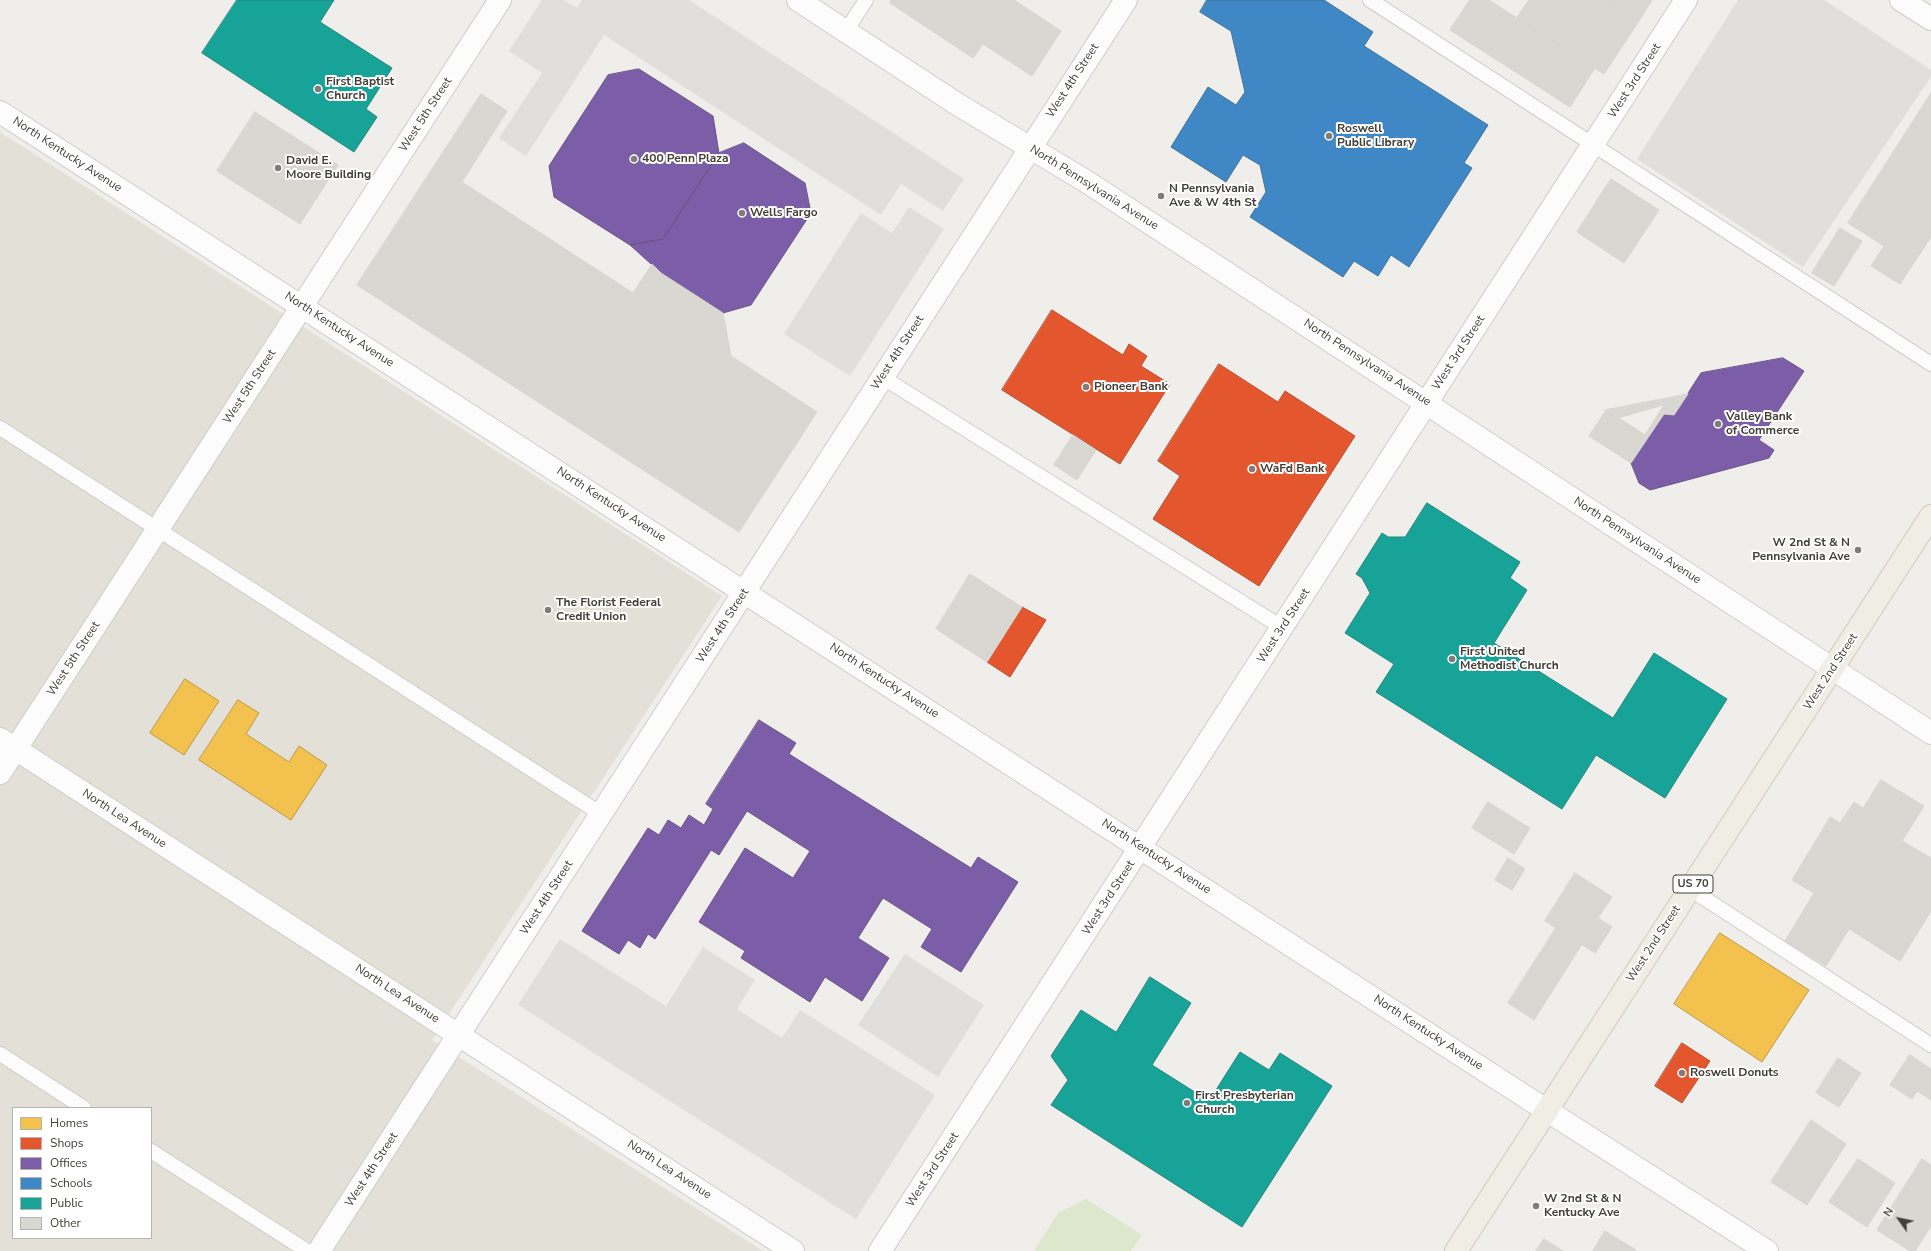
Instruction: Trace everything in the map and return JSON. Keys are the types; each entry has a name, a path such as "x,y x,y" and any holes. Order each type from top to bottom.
{"main road":[{"name":"West 2nd Street","path":"1456,1251 1931,516"}],"street":[{"name":"West 5th Street","path":"0,773 8,744 158,530 500,0"},
{"name":"North Pennsylvania Avenue","path":"798,0 958,104 1030,147 1427,403 1931,733"},
{"name":"West 4th Street","path":"319,1251 1126,0"},
{"name":"West 3rd Street","path":"880,1251 1283,628 1686,0"},
{"path":"1901,0 1931,19"},
{"name":"North Kentucky Avenue","path":"0,112 745,591 1546,1110 1767,1251"},
{"name":"North Lea Avenue","path":"8,744 460,1034 793,1251"}],"lane":[{"path":"846,31 866,0"},
{"path":"1370,0 1931,364"},
{"path":"882,377 1283,628"},
{"path":"0,428 601,814"},
{"path":"1690,889 1931,1045"},
{"path":"0,1054 82,1107"},
{"path":"152,1152 307,1251"}],"shaded area":[{"path":"542,0 564,0 577,8 582,0 689,0 964,179 943,211 901,184 881,215 604,35 526,156 499,138 542,73 509,51"},
{"path":"1738,0 1824,0 1931,70 1931,77 1803,267 1637,159"},
{"path":"0,132 722,596 432,1040 763,1251 0,1251"},
{"path":"909,207 944,229 850,376 784,334 861,213 892,233"},
{"path":"560,939 666,1006 703,947 755,980 737,1009 782,1038 800,1010 935,1095 856,1219 518,1005"},
{"path":"905,954 984,1005 938,1077 858,1025"}],"green space":[{"path":"1086,1199 1142,1235 1131,1251 1034,1251 1058,1213"}],"building: Homes":[{"path":"185,679 219,701 184,755 150,733"},
{"path":"238,700 259,713 246,734 289,762 299,746 327,765 291,820 199,760"},
{"path":"1720,933 1809,990 1762,1062 1674,1004"}],"building: Shops":[{"name":"Pioneer Bank","path":"1052,310 1123,355 1129,344 1147,356 1141,366 1170,384 1120,464 1002,390"},
{"name":"WaFd Bank","path":"1219,364 1278,402 1285,391 1355,436 1259,586 1153,519 1180,476 1158,461"},
{"path":"1022,607 1046,620 1010,677 987,662"},
{"name":"Roswell Donuts","path":"1682,1043 1710,1061 1682,1103 1655,1086"}],"building: Offices":[{"name":"400 Penn Plaza","path":"639,69 713,116 719,153 663,239 630,245 554,197 549,166 608,75"},
{"path":"744,143 805,183 811,213 751,305 723,313 661,273 630,245 663,239 719,153"},
{"path":"1783,358 1804,371 1759,440 1774,450 1769,458 1650,490 1639,483 1631,463 1664,414 1674,415 1701,373"},
{"path":"759,720 796,743 789,754 971,868 978,857 1018,882 961,972 921,947 932,929 883,898 858,938 889,958 862,1001 825,977 810,1002 741,958 745,951 699,922 745,848 793,878 810,851 747,811 719,855 711,850 655,939 648,934 640,948 628,940 619,954 582,931 648,828 659,835 668,820 681,828 689,815 704,825 713,809 706,804"}],"building: Schools":[{"name":"Roswell Public Library","path":"1207,0 1324,0 1373,32 1364,46 1488,125 1464,163 1472,168 1409,267 1391,255 1378,276 1354,261 1343,277 1250,217 1266,192 1260,165 1243,155 1226,182 1171,147 1208,87 1236,105 1245,92 1231,31 1200,12"}],"building: Public":[{"name":"First Baptist Church","path":"237,0 334,0 320,22 392,68 366,109 377,117 354,152 202,53"},
{"name":"First United Methodist Church","path":"1427,503 1520,562 1510,578 1527,590 1494,643 1613,718 1654,653 1727,699 1665,798 1596,755 1562,809 1376,692 1394,664 1345,633 1370,593 1362,578 1356,574 1382,533 1388,537 1405,537"},
{"name":"First Presbyterian Church","path":"1150,977 1191,1003 1152,1065 1209,1101 1240,1052 1269,1070 1280,1053 1332,1086 1242,1227 1051,1105 1068,1080 1051,1056 1081,1010 1116,1032"}],"building: Other":[{"path":"891,0 1014,0 1061,31 1032,76 983,44 973,58 890,3"},
{"path":"1470,0 1489,0 1595,68 1570,107 1450,30"},
{"path":"1529,0 1606,0 1639,21 1604,74 1517,18"},
{"path":"1606,0 1652,0 1639,21"},
{"path":"1931,93 1931,237 1900,284 1871,266 1884,246 1848,223"},
{"path":"481,94 507,111 462,182 633,293 652,264 661,273 723,313 731,356 817,412 739,532 357,285"},
{"name":"David E. Moore Building","path":"255,112 338,165 300,224 217,171"},
{"path":"1611,179 1659,210 1624,263 1577,232"},
{"path":"1840,228 1862,241 1834,286 1812,273"},
{"path":"1688,394 1674,415 1664,414 1631,463 1589,436 1606,410","holes":["1664,405 1645,435 1619,418"]},
{"path":"1073,435 1096,450 1077,480 1054,465"},
{"path":"970,574 1022,607 987,662 936,629"},
{"path":"1881,780 1924,806 1902,841 1931,858 1931,911 1900,961 1849,929 1826,966 1785,941 1814,893 1792,880 1830,817 1840,823 1854,802 1863,808"},
{"path":"1488,802 1530,828 1514,854 1472,828"},
{"path":"1508,858 1525,869 1512,890 1495,880"},
{"path":"1575,873 1612,897 1598,918 1612,927 1595,953 1545,921"},
{"path":"1556,928 1582,944 1534,1020 1508,1003"},
{"path":"1910,1055 1931,1069 1931,1100 1917,1091 1912,1099 1890,1085"},
{"path":"1838,1058 1861,1073 1839,1107 1816,1093"},
{"path":"1811,1120 1846,1144 1807,1205 1771,1182"},
{"path":"1858,1159 1895,1183 1867,1227 1829,1202"},
{"path":"1922,1159 1931,1165 1931,1226 1915,1251 1910,1251 1877,1230"},
{"path":"1605,1231 1636,1250 1593,1251"},
{"path":"1544,1239 1563,1251 1536,1251"}],"place":[{"name":"First Baptist Church","path":"318,89"},
{"name":"Roswell Public Library","path":"1329,136"},
{"name":"400 Penn Plaza","path":"634,159"},
{"name":"David E. Moore Building","path":"278,168"},
{"name":"N Pennsylvania Ave & W 4th St","path":"1161,196"},
{"name":"Wells Fargo","path":"742,213"},
{"name":"Pioneer Bank","path":"1086,387"},
{"name":"Valley Bank of Commerce","path":"1718,424"},
{"name":"WaFd Bank","path":"1252,469"},
{"name":"W 2nd St & N Pennsylvania Ave","path":"1858,550"},
{"name":"The Florist Federal Credit Union","path":"548,610"},
{"name":"First United Methodist Church","path":"1452,659"},
{"name":"Roswell Donuts","path":"1682,1073"},
{"name":"First Presbyterian Church","path":"1187,1103"},
{"name":"W 2nd St & N Kentucky Ave","path":"1536,1206"}]}
